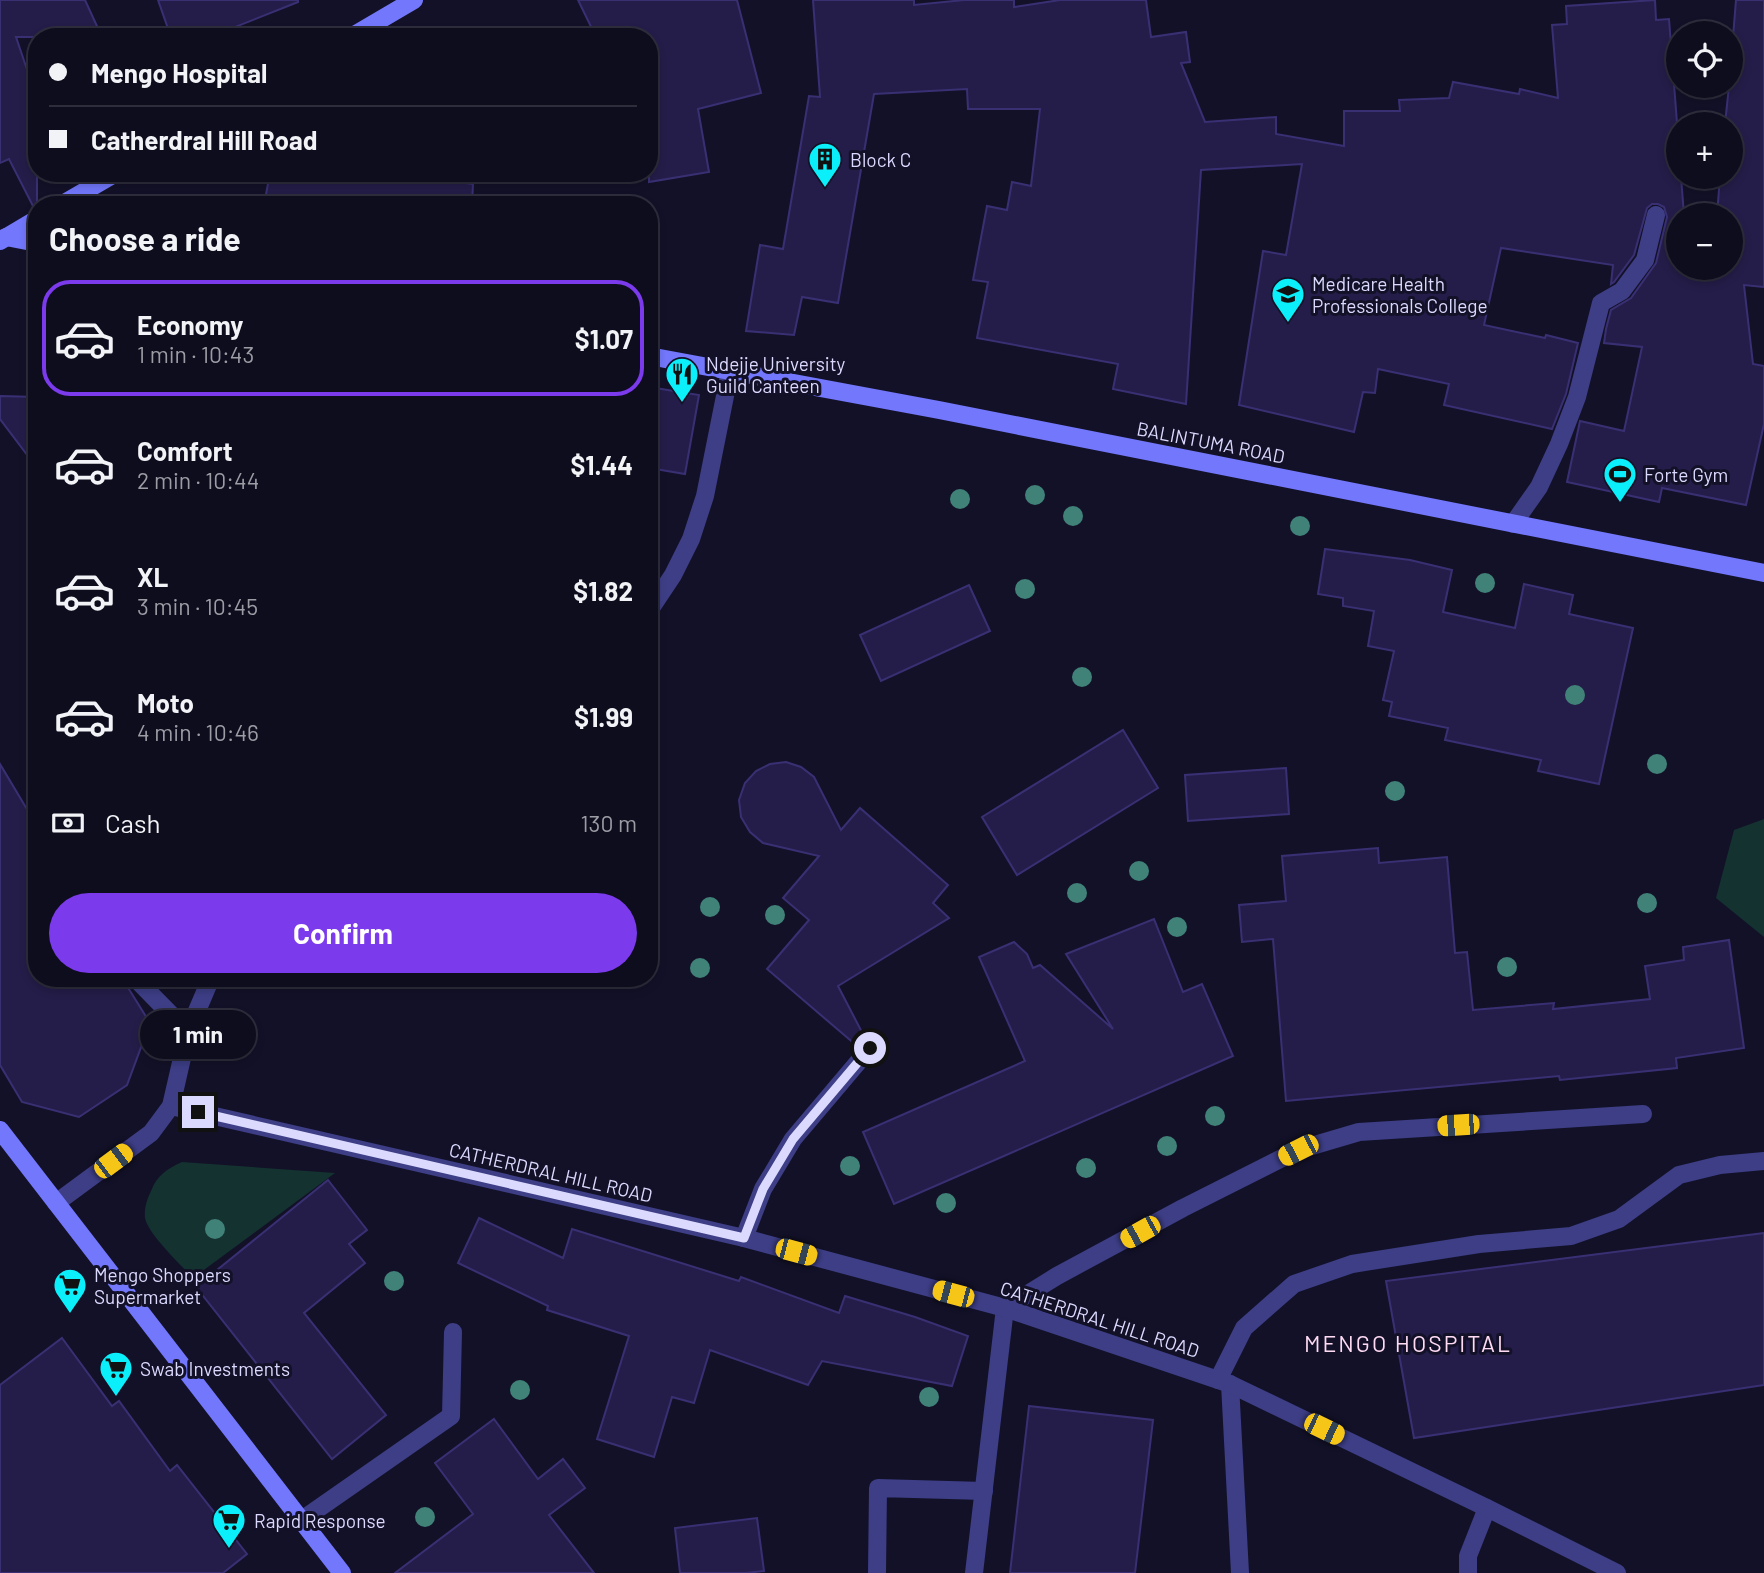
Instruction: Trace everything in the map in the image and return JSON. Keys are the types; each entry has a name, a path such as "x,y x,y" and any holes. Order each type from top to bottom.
{"main road":[{"path":"366,28 414,0"},
{"path":"76,196 101,182"},
{"path":"3,239 28,224"},
{"path":"3,239 28,242"},
{"name":"BALINTUMA ROAD","path":"658,358 953,412 1764,573"},
{"path":"0,1130 302,1520 335,1571"}],"street":[{"path":"1513,524 1539,487 1559,444 1577,397 1601,303 1622,290 1645,260 1656,215"},
{"path":"658,598 674,575 691,539 705,496 730,371"},
{"path":"144,987 188,1032"},
{"path":"56,1203 151,1133 171,1106 188,1032 207,987"},
{"path":"744,1238 763,1189 793,1139 870,1048"},
{"name":"CATHERDRAL HILL ROAD","path":"171,1106 744,1238 1005,1308 1224,1382 1617,1573"},
{"path":"974,1573 1005,1308 1057,1276 1298,1150 1359,1132 1643,1114"},
{"path":"1240,1573 1224,1382 1244,1328 1294,1284 1352,1264 1479,1244 1571,1236 1619,1219 1679,1175 1720,1165 1764,1161"},
{"path":"302,1520 452,1416 453,1332"},
{"path":"877,1573 878,1488 984,1491"},
{"path":"1468,1573 1468,1556 1487,1508"}],"green space":[{"path":"1764,819 1764,937 1716,898 1734,830"},
{"path":"182,1162 335,1173 193,1278 158,1241 145,1218 147,1200 153,1185 167,1170"}],"building":[{"path":"0,0 85,0 98,28 28,28 28,37 16,37 28,72 28,182 37,182 37,196 28,196 9,159 0,163"},
{"path":"158,0 298,0 233,28 168,28"},
{"path":"578,0 737,0 761,93 698,109 709,172 658,180 658,28 592,28"},
{"path":"813,0 914,0 914,5 964,0 1014,0 1014,7 1060,0 1146,0 1151,37 1186,32 1190,62 1181,63 1205,122 1276,117 1276,134 1344,146 1344,111 1400,111 1399,100 1449,98 1453,82 1519,94 1520,89 1558,98 1552,25 1567,24 1566,6 1655,0 1656,20 1669,19 1666,21 1666,98 1675,98 1676,112 1666,112 1666,189 1682,189 1683,203 1666,203 1666,214 1664,207 1658,204 1647,208 1634,255 1611,284 1613,265 1501,248 1484,325 1578,343 1566,394 1552,429 1444,405 1449,384 1378,369 1375,393 1363,392 1354,432 1239,405 1263,251 1286,255 1302,164 1201,170 1186,404 1113,389 1118,364 977,338 988,282 973,280 987,206 1007,210 1012,182 1031,186 1040,109 968,109 967,89 874,94 838,303 802,297 794,335 746,331 760,245 783,249 809,96 820,97"},
{"path":"1736,0 1764,0 1764,287 1744,285 1753,364 1764,366 1764,424 1746,505 1662,488 1659,502 1567,482 1580,421 1624,431 1642,347 1604,343 1606,329 1611,310 1631,298 1656,263 1666,221 1666,280 1743,280 1743,203 1718,203 1719,189 1743,189 1743,112 1726,112 1728,98 1743,98 1743,21 1734,21"},
{"path":"268,182 473,184 472,196 266,196"},
{"path":"658,388 699,395 685,474 658,470"},
{"path":"0,396 28,397 28,456 0,419"},
{"path":"1325,549 1410,560 1452,570 1443,612 1515,628 1524,584 1573,595 1569,614 1633,628 1599,784 1538,771 1541,760 1445,740 1448,728 1389,716 1392,702 1383,700 1394,651 1368,646 1374,611 1343,606 1343,598 1318,594"},
{"path":"969,585 990,631 881,681 860,635"},
{"path":"1123,730 1158,788 1017,875 982,817"},
{"path":"786,762 801,767 814,777 841,830 860,808 948,885 933,903 949,918 838,986 865,1038 857,1046 767,969 809,920 783,898 819,856 763,843 750,832 741,817 739,800 745,783 756,771 770,764"},
{"path":"0,764 28,811 28,987 128,987 150,1023 127,1085 79,1117 22,1102 0,1065"},
{"path":"1286,768 1289,814 1188,821 1185,775"},
{"path":"1378,848 1379,863 1447,857 1455,953 1467,952 1473,1010 1554,1003 1553,1009 1650,999 1645,966 1684,960 1683,947 1729,940 1744,1048 1676,1058 1677,1068 1560,1080 1559,1076 1286,1101 1273,939 1242,942 1239,905 1286,901 1282,856"},
{"path":"1154,919 1183,992 1202,984 1233,1056 894,1204 863,1132 1025,1061 979,957 1014,942 1027,954 1033,968 1040,965 1113,1029 1066,954"},
{"path":"328,1180 367,1230 349,1244 365,1263 304,1313 386,1415 332,1459 196,1287"},
{"path":"479,1218 563,1258 572,1229 739,1281 741,1277 839,1313 845,1296 968,1336 952,1386 822,1361 808,1385 710,1350 694,1403 672,1397 654,1457 597,1439 629,1336 547,1310 548,1306 458,1263"},
{"path":"1764,1233 1764,1385 1414,1438 1386,1281"},
{"path":"62,1338 112,1406 119,1401 170,1471 177,1465 247,1554 223,1573 0,1573 0,1385"},
{"path":"1029,1406 1153,1420 1135,1573 1010,1573"},
{"path":"494,1419 538,1479 563,1459 585,1488 549,1515 594,1573 395,1573 473,1514 435,1463"},
{"path":"757,1518 764,1571 680,1573 675,1528"}],"place":[{"name":"Block C","path":"825,189"},
{"name":"Medicare Health Professionals College","path":"1288,324"},
{"name":"Ndejje University Guild Canteen","path":"682,404"},
{"name":"Forte Gym","path":"1620,504"},
{"name":"Mengo Shoppers Supermarket","path":"70,1315"},
{"name":"Swab Investments","path":"116,1398"},
{"name":"Rapid Response","path":"229,1550"}],"district":[{"name":"MENGO HOSPITAL","path":"1408,1343"}],"route":[{"path":"198,1112 744,1238 763,1189 793,1139 870,1048"}]}
